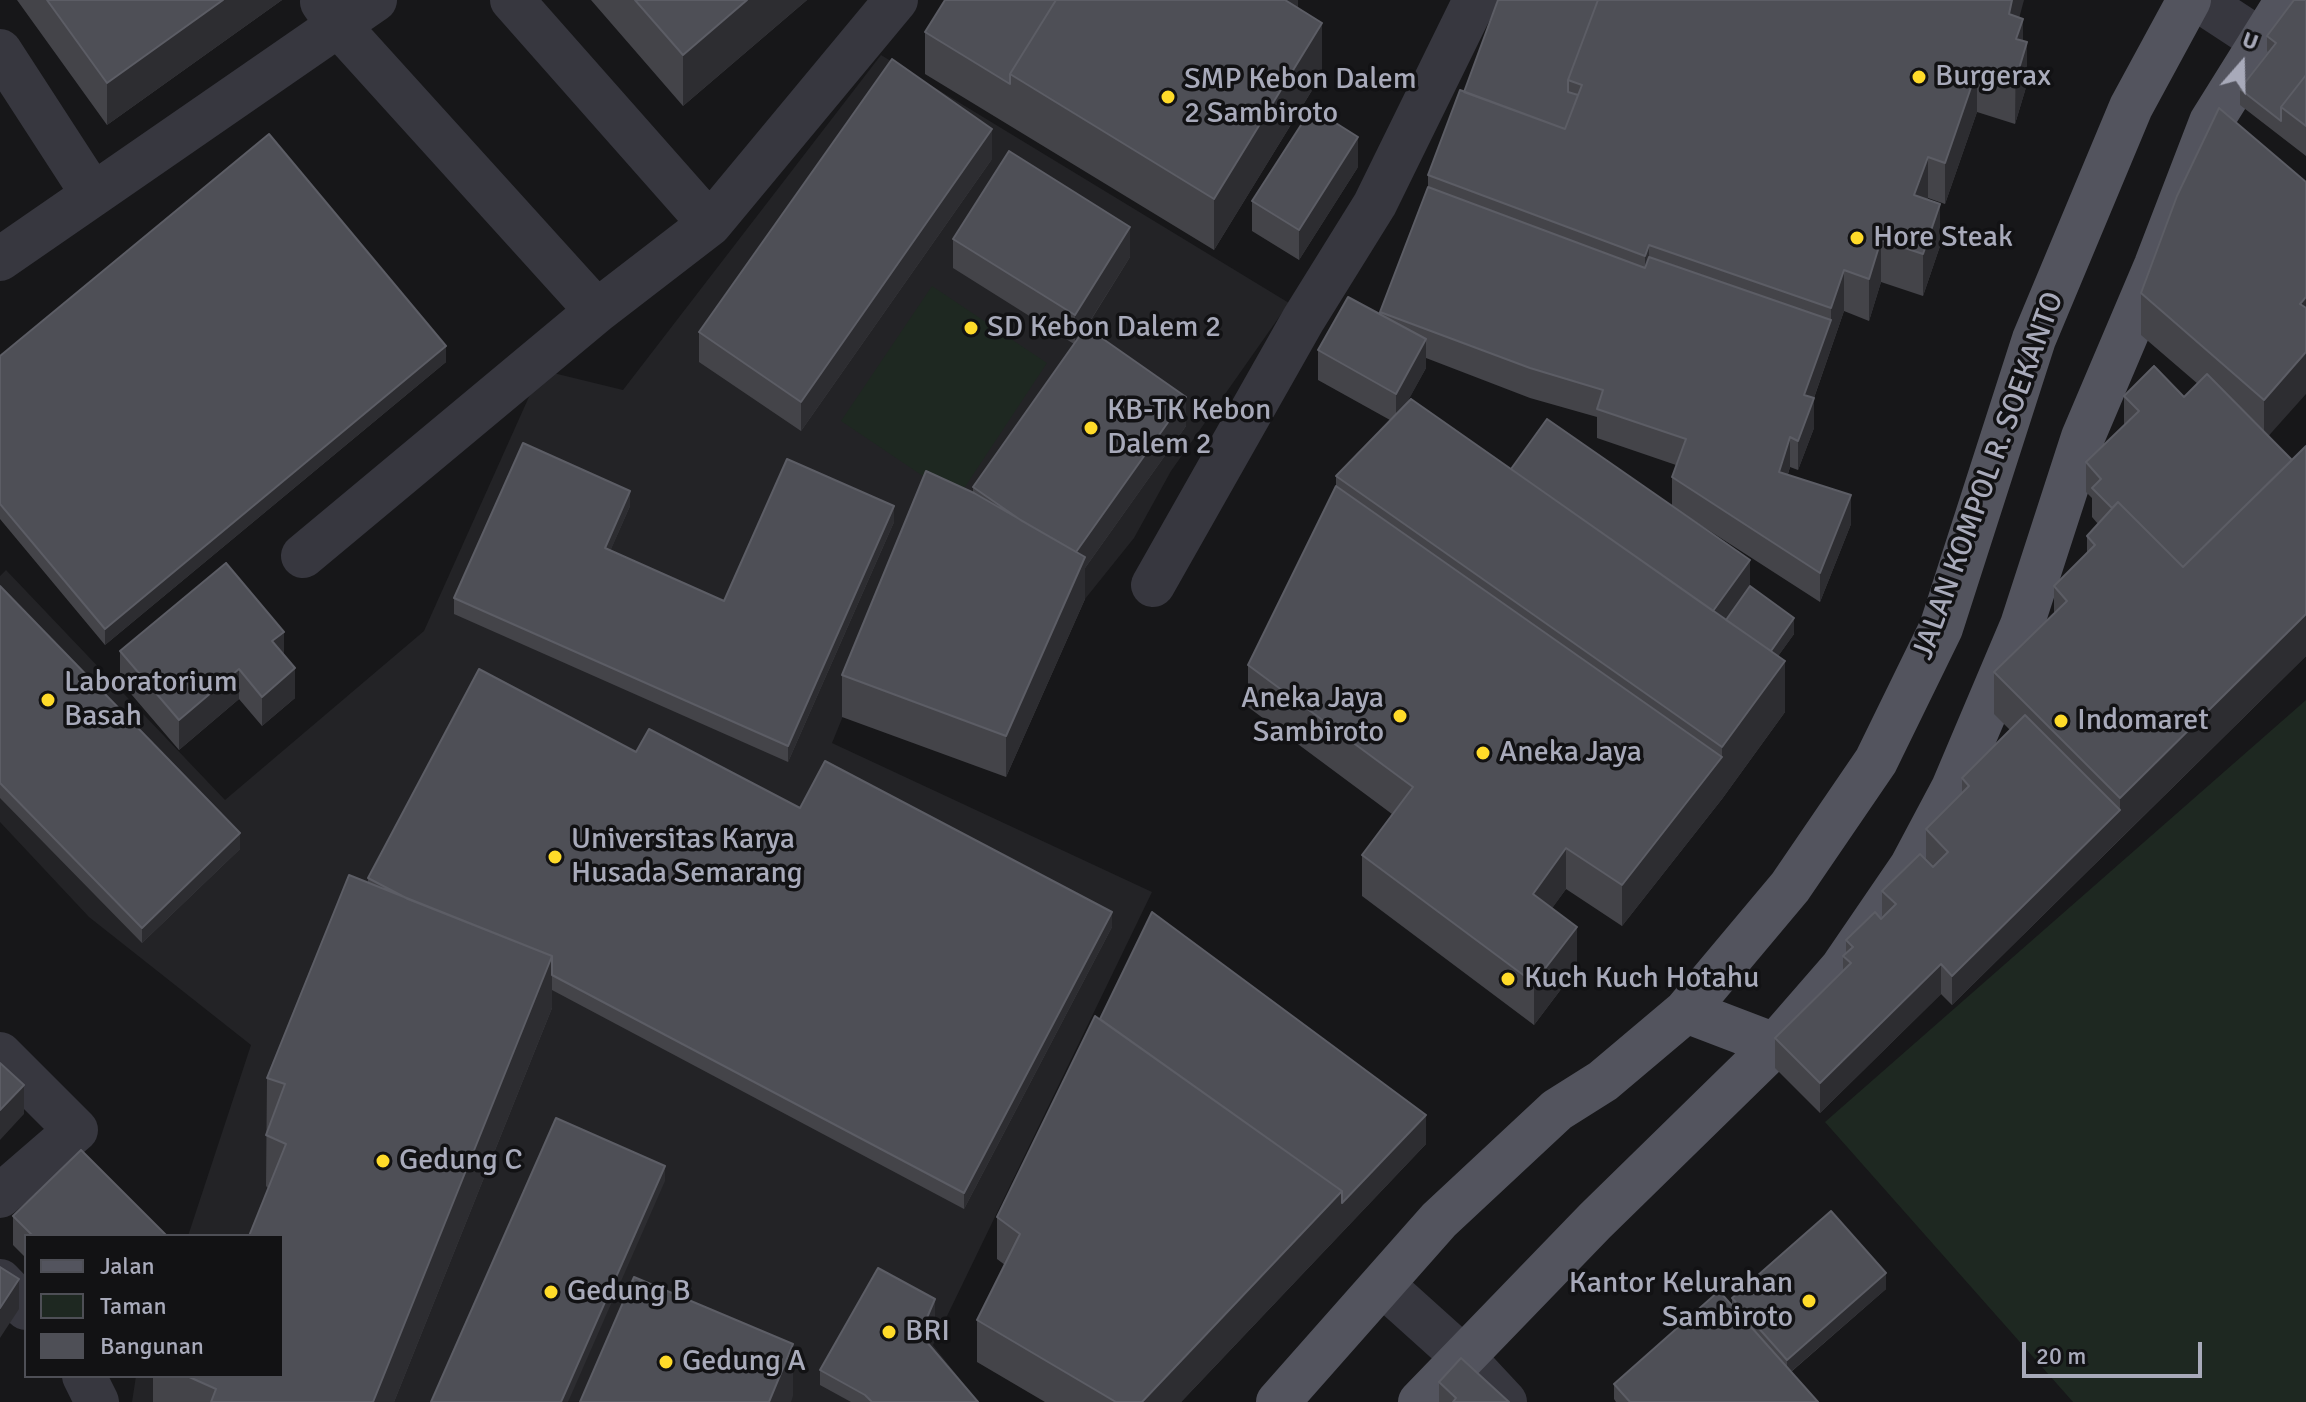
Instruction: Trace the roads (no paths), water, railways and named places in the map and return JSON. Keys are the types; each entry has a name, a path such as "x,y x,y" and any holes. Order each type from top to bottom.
{"main road":[{"name":"JALAN KOMPOL R. SOEKANTO","path":"1278,1402 1384,1286 1439,1220 1557,1110 1603,1081 1686,1011 1790,887 1876,761 1941,628 2034,339 2131,107 2189,0"},
{"path":"1420,1402 1595,1221 1775,1045 1871,929 1911,867 1953,788 2022,625 2083,437 2156,265 2224,137 2263,42 2287,0"},
{"path":"1686,1011 1775,1045"}],"street":[{"path":"0,259 92,193 329,12 375,0"},
{"path":"512,0 710,224"},
{"path":"303,556 597,311 710,224 896,0"},
{"path":"1153,585 1303,320 1375,204 1475,0"},
{"path":"2199,0 2263,42"},
{"path":"329,12 597,311"},
{"path":"0,51 92,193"},
{"path":"0,1054 76,1130 0,1196"},
{"path":"0,1281 24,1306"},
{"path":"1384,1286 1464,1358 1505,1402"},
{"path":"85,1378 97,1402"}],"place":[{"name":"Burgerax","path":"1919,77"},
{"name":"SMP Kebon Dalem 2 Sambiroto","path":"1168,97"},
{"name":"Hore Steak","path":"1857,238"},
{"name":"SD Kebon Dalem 2","path":"971,328"},
{"name":"KB-TK Kebon Dalem 2","path":"1091,428"},
{"name":"Laboratorium Basah","path":"48,700"},
{"name":"Aneka Jaya Sambiroto","path":"1400,716"},
{"name":"Indomaret","path":"2061,721"},
{"name":"Aneka Jaya","path":"1483,753"},
{"name":"Universitas Karya Husada Semarang","path":"555,857"},
{"name":"Kuch Kuch Hotahu","path":"1508,979"},
{"name":"Gedung C","path":"383,1161"},
{"name":"Gedung B","path":"551,1292"},
{"name":"Kantor Kelurahan Sambiroto","path":"1809,1301"},
{"name":"BRI","path":"889,1332"},
{"name":"Gedung A","path":"666,1362"}]}
